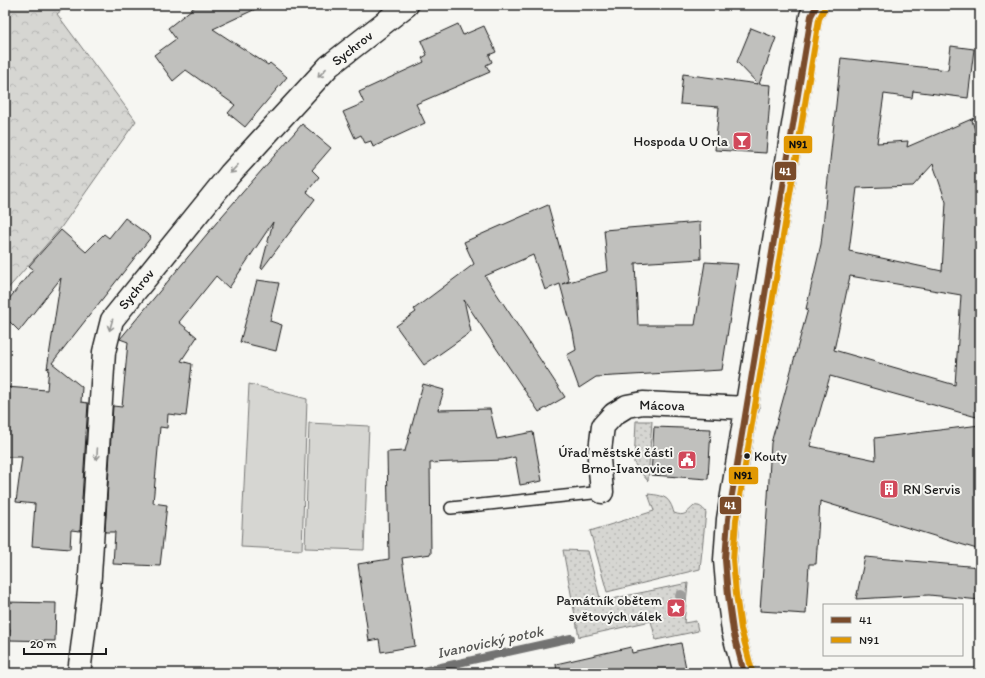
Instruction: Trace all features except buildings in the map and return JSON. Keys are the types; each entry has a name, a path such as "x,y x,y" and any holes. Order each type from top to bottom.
{"street":[{"name":"Sychrov","path":"79,673 89,591 104,352 112,320 230,174 329,66 407,5"},
{"path":"744,673 741,666 732,624 728,596 725,560 728,519 811,16 817,5"},
{"name":"Mácova","path":"602,492 599,459 603,426 614,414 627,406 643,403 747,408"}],"lane":[{"path":"451,508 602,492"}],"green space":[{"path":"5,5 68,5 57,14 136,121 60,229 5,292"},
{"path":"249,384 307,399 302,550 241,547"},
{"path":"636,421 652,421 648,481 634,463"},
{"path":"309,423 369,426 364,550 305,548"},
{"path":"648,494 666,498 671,504 674,513 681,515 694,506 700,507 706,512 700,569 607,592 590,531 654,511"},
{"path":"563,550 588,551 601,602 688,583 684,623 696,621 698,631 656,640 651,621 579,637"}],"waterway":[{"name":"Ivanovický potok","path":"414,673 571,638"}],"transit line":[{"name":"41","path":"744,673 733,631 728,595 725,560 728,519 811,16 817,5"},
{"name":"N91","path":"752,671 741,629 736,594 733,560 736,520 819,19 824,9"}],"place":[{"name":"Hospoda U Orla","path":"742,141"},
{"name":"Kouty","path":"747,456"},
{"name":"Úřad městské části Brno-Ivanovice","path":"687,460"},
{"name":"RN Servis","path":"889,489"},
{"name":"Památník obětem světových válek","path":"676,608"}]}
